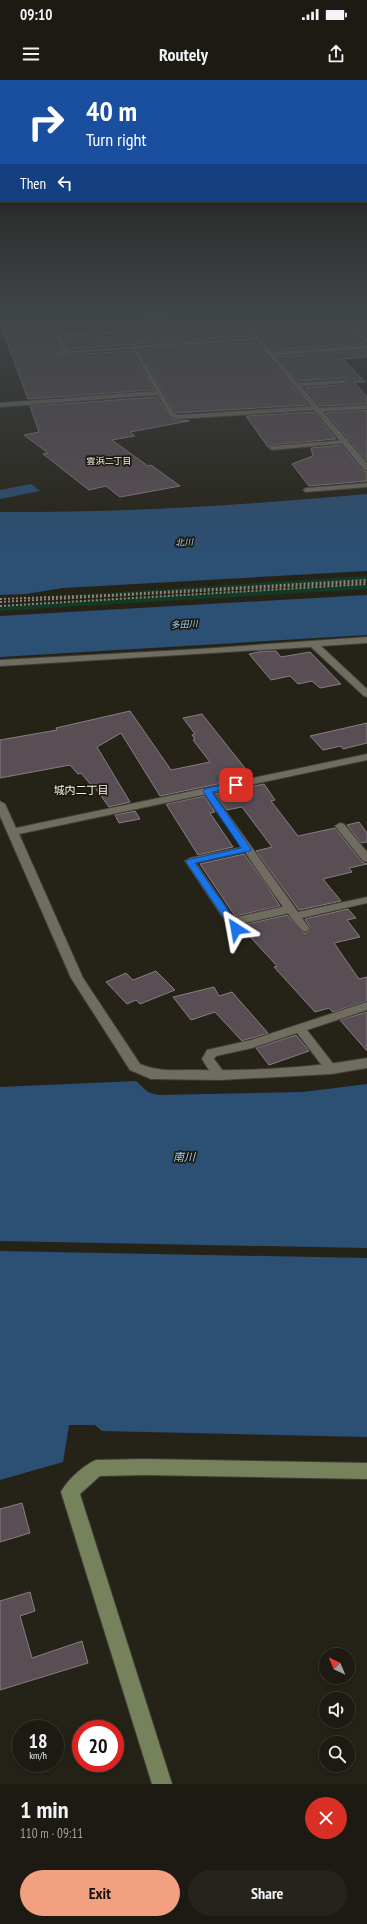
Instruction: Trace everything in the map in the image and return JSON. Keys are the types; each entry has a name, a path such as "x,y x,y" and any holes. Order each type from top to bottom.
{"street":[{"path":"305,395 367,468"},
{"path":"0,663 192,653 367,640"},
{"path":"313,644 367,694"},
{"path":"12,832 367,757"},
{"path":"0,804 77,978 135,1067 151,1074 220,1076 331,1069 367,1063"},
{"path":"234,926 293,912"},
{"path":"162,1784 70,1492 96,1468 145,1466 367,1471"}],"lane":[{"path":"0,405 139,395"},
{"path":"160,395 172,415 179,417 367,406"},
{"path":"272,448 345,442"},
{"path":"306,490 367,485"},
{"path":"207,791 305,929"},
{"path":"340,826 367,859"},
{"path":"234,926 190,862 247,849"},
{"path":"293,912 367,900"},
{"path":"220,1076 208,1059 211,1053 252,1044 367,1006"},
{"path":"299,1028 331,1069"}],"path":[{"path":"0,599 367,582"},
{"path":"0,602 367,582"},
{"path":"0,606 367,582"}],"green space":[{"path":"367,576 367,580 343,582 26,598"},
{"path":"367,584 367,589 0,611 0,606"}],"water":[{"path":"31,484 40,491 0,499 0,490"},
{"name":"北川","path":"367,494 367,571 63,588 26,594 0,595 0,512 184,508"},
{"name":"多田川","path":"367,595 367,635 0,657 0,616"},
{"name":"南川","path":"136,1081 148,1092 158,1095 303,1092 367,1084 367,1437 102,1431 95,1425 69,1425 63,1462 0,1480 0,1087"}],"pier":[{"path":"0,1241 367,1248 367,1258 0,1251"}],"building":[{"path":"26,395 91,395 28,399"},
{"path":"164,395 299,395 308,405 175,413"},
{"path":"310,395 365,395 367,397 367,404 320,406"},
{"path":"157,397 170,417 189,421 130,432 135,436 112,440 148,466 151,465 180,486 120,497 106,486 89,490 43,454 48,453 24,435 39,432 30,406"},
{"path":"367,410 367,461 326,413"},
{"path":"314,412 336,439 272,445 268,447 246,416"},
{"path":"341,445 363,471 367,472 367,481 309,486 292,464 313,456 311,448"},
{"path":"263,651 276,651 281,657 310,652 341,684 320,688 312,681 298,684 290,676 271,680 249,654"},
{"path":"130,711 171,770 210,762 193,740 195,739 192,735 195,734 183,718 202,714 252,777 160,796 121,733 97,747 130,802 109,807 93,785 91,785 81,773 78,774 70,765 0,778 0,740 57,730 56,728"},
{"path":"367,723 367,743 343,749 341,746 323,750 310,736"},
{"path":"264,784 275,800 271,801 298,836 335,828 362,862 367,864 349,868 352,872 323,879 341,901 299,910 256,851 272,847 242,807 227,810 215,794"},
{"path":"204,796 215,812 210,813 233,847 198,855 166,804"},
{"path":"135,811 140,819 119,823 115,815"},
{"path":"359,822 367,833 367,842 361,843 347,825"},
{"path":"244,854 280,906 235,916 200,864"},
{"path":"348,909 356,918 347,920 360,937 334,943 359,979 367,977 367,1001 333,1012 329,1008 315,1012 274,967 277,966 242,928 244,928 242,925 287,915 305,934 311,929 305,919"},
{"path":"156,971 175,990 140,1004 136,1000 127,1004 106,982 126,973 133,980"},
{"path":"214,987 219,996 232,992 268,1033 242,1041 215,1012 191,1020 173,997"},
{"path":"367,1012 367,1051 340,1020"},
{"path":"296,1035 309,1051 269,1065 256,1048"},
{"path":"22,1503 30,1533 0,1542 0,1509"},
{"path":"30,1592 35,1611 20,1616 32,1658 82,1641 88,1663 0,1690 0,1601"}],"district":[{"name":"雲浜二丁目","path":"109,460"},
{"name":"城内二丁目","path":"81,790"}],"route":[{"path":"236,785 207,791 243,841 247,849 190,862 236,929"}]}
